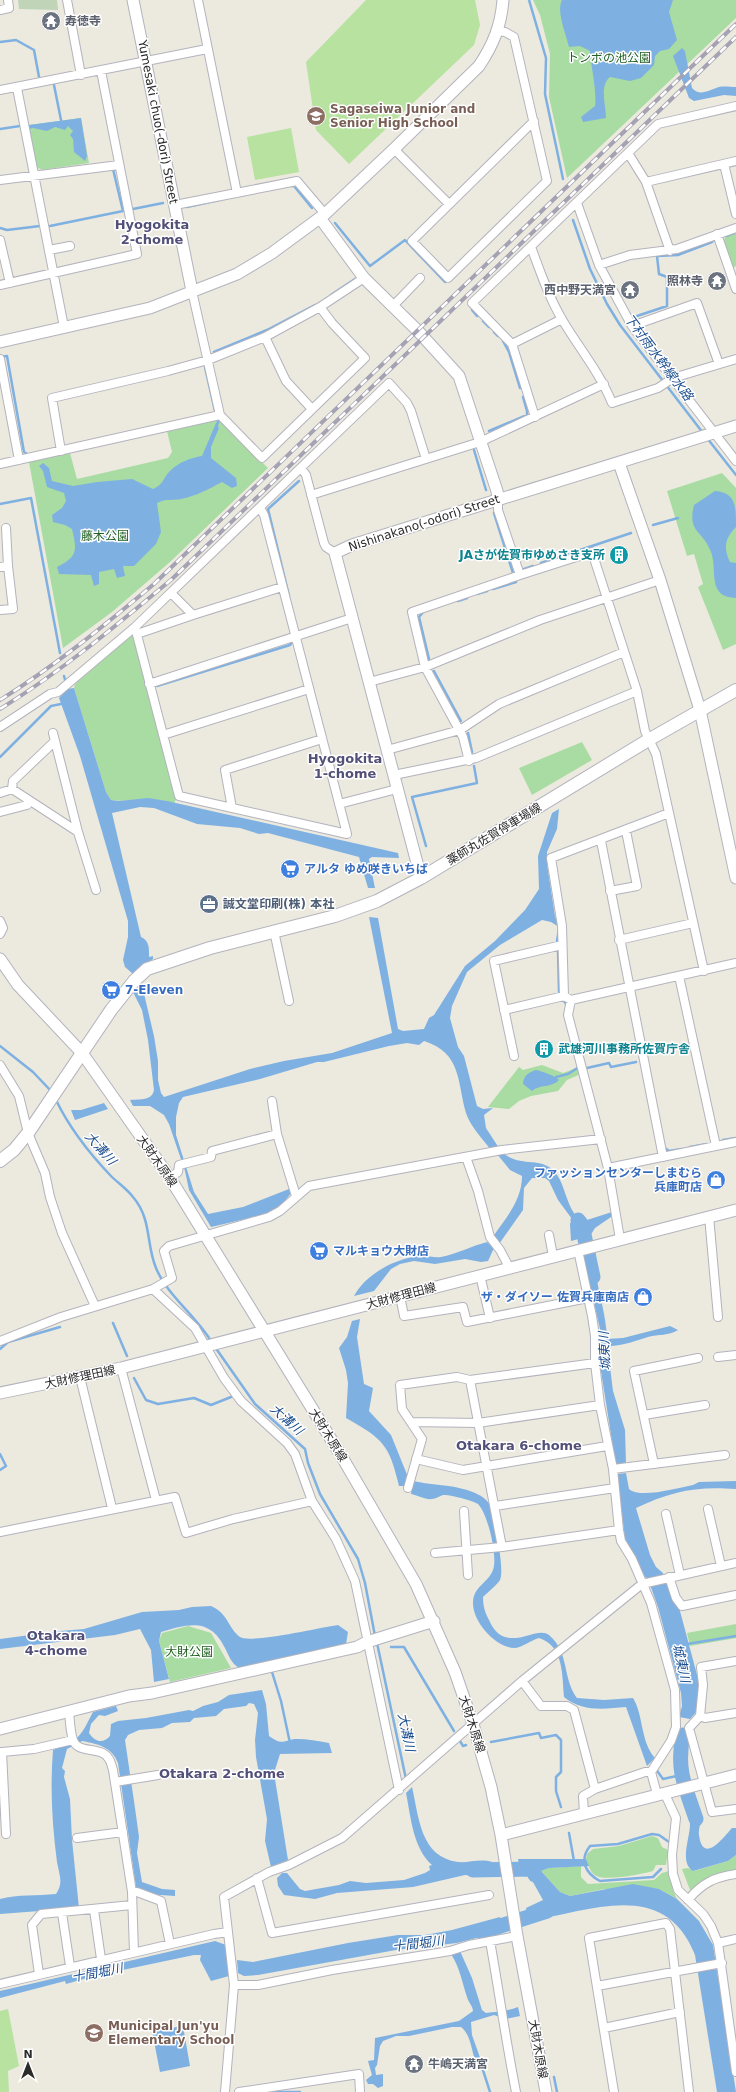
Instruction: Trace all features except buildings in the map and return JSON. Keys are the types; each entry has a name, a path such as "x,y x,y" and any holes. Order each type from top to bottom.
{"main road":[{"name":"薬師丸佐賀停車場線","path":"28,1134 126,990 148,969 210,948 364,907 421,878 650,739 736,690"},
{"path":"0,1161 14,1150 28,1134"}],"street":[{"path":"0,10 9,8 8,0"},
{"path":"67,0 81,75"},
{"name":"Yumesaki chuo(-dori) Street","path":"133,0 192,291"},
{"path":"198,0 237,193"},
{"path":"0,342 150,308 237,274 272,253 323,216 479,66 490,50 498,30 502,16 503,0"},
{"path":"498,30 514,37 534,121 547,182 448,278 412,241 534,121"},
{"path":"0,90 17,88 207,49"},
{"path":"0,285 137,254 100,71"},
{"path":"17,88 64,327"},
{"path":"535,417 512,344 472,303 532,247 658,124 736,106"},
{"path":"394,149 449,204"},
{"path":"628,153 646,182 670,251"},
{"path":"646,182 736,161"},
{"path":"0,180 119,164"},
{"path":"724,164 736,214"},
{"path":"175,205 297,180 364,278 393,306 459,376 497,491 498,510 520,575"},
{"path":"577,203 599,265 632,326 736,461"},
{"path":"599,265 630,255 670,251 736,228"},
{"path":"718,234 736,289"},
{"path":"0,240 10,283"},
{"path":"49,250 70,246"},
{"path":"532,247 542,276 562,319 604,384 612,403 658,388 673,378 736,359"},
{"path":"61,451 52,398 168,371 208,360 265,337 320,307 364,278"},
{"path":"393,306 420,278"},
{"path":"192,291 220,415 262,458 365,358 332,323 320,307"},
{"path":"632,326 697,303 719,364"},
{"path":"512,344 562,319"},
{"path":"265,337 286,381 312,410"},
{"path":"0,359 3,394 19,460"},
{"path":"0,727 50,694 58,692 136,630 171,593 389,383 407,403 411,411 426,459"},
{"path":"311,495 480,442 604,384"},
{"path":"0,464 220,415"},
{"path":"714,433 736,426"},
{"name":"Nishinakano(-odori) Street","path":"421,878 335,553 352,545 714,433"},
{"path":"619,463 660,580 700,710 736,878"},
{"path":"301,468 306,475 326,548 335,553"},
{"path":"136,630 179,796 347,834 264,515 260,508"},
{"path":"0,610 13,609 4,567 6,528"},
{"path":"469,760 460,730 426,667 412,612 592,552 637,691 645,731 656,754 704,971"},
{"path":"369,682 426,667 540,620 660,580"},
{"path":"136,630 193,615 282,587"},
{"path":"171,593 193,615"},
{"path":"149,684 352,618"},
{"path":"387,750 460,730 499,704 624,652"},
{"path":"163,735 309,689"},
{"path":"394,775 469,760 637,691"},
{"path":"12,789 13,781 54,737 78,832 96,890"},
{"path":"232,808 225,770 322,739"},
{"path":"0,793 12,789"},
{"path":"12,789 78,832"},
{"path":"339,804 397,789"},
{"path":"0,812 27,805"},
{"path":"669,813 600,841 551,858 562,926 562,945 568,1015 608,1168 620,1239 736,1210"},
{"path":"610,891 637,886 626,831"},
{"path":"600,841 663,1157"},
{"path":"0,921 3,928 0,934"},
{"path":"619,940 693,923"},
{"path":"274,931 289,1001"},
{"path":"514,1056 494,961 562,945"},
{"name":"大財木原線","path":"0,959 18,985 82,1053 170,1178 203,1235 342,1457 413,1577 434,1621 455,1672 473,1724 491,1787 504,1851 517,1936 546,2092"},
{"path":"504,1010 630,987 736,963"},
{"path":"679,976 716,1146"},
{"path":"0,1065 19,1096 28,1134 46,1173 50,1197 62,1233 95,1306"},
{"path":"272,1101 277,1134 296,1196"},
{"path":"170,1178 178,1172 180,1165 211,1157 212,1151 277,1134"},
{"path":"0,1341 95,1306 153,1289 172,1278 164,1250 170,1246 203,1235 270,1218 280,1212 308,1186 502,1150 601,1139"},
{"path":"608,1168 736,1142"},
{"path":"466,1157 478,1191 490,1237 500,1250 509,1267"},
{"path":"708,1216 718,1317"},
{"path":"549,1235 553,1256"},
{"name":"大財修理田線","path":"0,1393 121,1368 620,1239"},
{"path":"578,1250 595,1336 595,1363 600,1405 607,1446 613,1469 621,1541 632,1558 651,1603 675,1690 676,1727 671,1741 654,1769 595,1789 583,1796 584,1814"},
{"path":"480,1275 490,1318"},
{"path":"153,1289 195,1328 224,1378 241,1401 286,1443 295,1454 312,1501 336,1539 351,1569 355,1581 399,1790"},
{"path":"400,1296 404,1316 463,1307 467,1322 588,1298"},
{"path":"718,1357 736,1355"},
{"path":"654,1464 634,1371 698,1358"},
{"path":"408,1488 422,1439 402,1409 400,1385 457,1377 470,1380 595,1363"},
{"path":"121,1368 156,1500"},
{"path":"80,1377 112,1508"},
{"path":"470,1380 502,1547"},
{"path":"411,1422 478,1423 600,1405"},
{"path":"644,1416 705,1405"},
{"path":"416,1459 463,1470 607,1446"},
{"path":"613,1469 725,1455"},
{"path":"495,1506 615,1488"},
{"path":"0,1532 112,1508 174,1497 186,1533 233,1519 312,1501"},
{"path":"708,1509 721,1566"},
{"path":"464,1511 468,1575"},
{"path":"666,1514 680,1575"},
{"path":"435,1553 490,1550 619,1530"},
{"path":"225,2092 234,1982 224,1896 269,1872 289,1865 342,1838 399,1790 522,1681 644,1584 668,1577 736,1563"},
{"path":"668,1577 676,1598 682,1606 736,1595"},
{"path":"0,1729 129,1696 152,1693 357,1647 367,1642 434,1621"},
{"path":"689,1728 700,1716 702,1710 704,1685 701,1667 736,1660"},
{"path":"522,1681 541,1706 567,1706 574,1710 595,1789"},
{"path":"69,1712 75,1743 79,1747 100,1751 109,1758 117,1782 132,1892 134,1952"},
{"path":"700,1716 705,1718 736,1714"},
{"path":"676,1727 689,1728"},
{"path":"689,1728 702,1784 712,1812 736,1809"},
{"path":"6,1834 1,1752 75,1743"},
{"path":"654,1769 676,1818 672,1855 673,1874 678,1890 703,1914 711,1926 718,1943 736,2072"},
{"path":"117,1782 158,1775"},
{"path":"501,1835 664,1792 736,1775"},
{"path":"77,1838 123,1832"},
{"path":"688,1900 698,1888 709,1881 736,1874"},
{"path":"257,1878 272,1933 489,1895"},
{"path":"132,1892 137,1892 161,1900 170,1944"},
{"path":"39,1974 32,1925 41,1914 94,1910 132,1905"},
{"path":"94,1910 101,1959"},
{"path":"62,1913 70,1966"},
{"path":"614,2092 589,1938 663,1924 669,1926 689,2092"},
{"path":"0,1984 70,1966 228,1932"},
{"path":"234,1982 258,1984 442,1952 490,1940 517,1936"},
{"path":"718,1943 736,1939"},
{"path":"490,1940 516,2092"},
{"path":"597,1986 722,1963"},
{"path":"604,2028 680,2012"},
{"path":"239,2092 359,2074 360,2092"}],"green space":[{"path":"18,0 57,0 58,10 19,9"},
{"path":"366,0 475,0 480,25 474,45 349,164 316,130 306,62"},
{"name":"トンボの池公園","path":"533,0 736,0 736,18 567,178 549,97 550,54 540,15"},
{"path":"81,118 89,163 42,170 36,167 29,125"},
{"path":"291,128 299,172 255,180 247,137"},
{"path":"736,232 736,266 733,268 724,240 726,236"},
{"name":"藤木公園","path":"219,420 268,468 170,562 112,612 63,648 29,462 70,453 77,479 168,458 172,452 167,431"},
{"path":"722,473 736,488 736,644 723,650 698,587 703,584 694,554 687,556 667,491"},
{"path":"133,634 177,797 174,804 158,800 111,800 106,792 74,688 75,684"},
{"path":"582,742 592,760 532,795 519,768"},
{"path":"542,1065 563,1073 579,1067 583,1073 567,1080 558,1091 531,1096 519,1101 509,1109 488,1107 519,1067 523,1070"},
{"path":"736,1624 736,1638 690,1646 687,1633"},
{"name":"大財公園","path":"188,1626 211,1633 231,1668 170,1682 159,1641 162,1633"},
{"path":"652,1836 658,1838 662,1847 668,1850 666,1865 656,1865 653,1871 614,1878 599,1877 593,1874 590,1870 586,1859 587,1854 593,1849 619,1846"},
{"path":"736,1855 736,1871 707,1878 690,1890 682,1869 688,1868 694,1871 728,1861"},
{"path":"581,1866 581,1877 588,1884 654,1880 662,1873 669,1871 673,1891 677,1899 659,1889 604,1889 570,1896 560,1892 541,1871 549,1868"},
{"path":"8,2009 19,2066 8,2071 9,2092 0,2092 0,2011"}],"water":[{"path":"562,0 673,0 669,12 677,40 669,49 660,51 655,56 654,65 641,78 630,81 610,77 604,90 606,118 583,122 581,117 595,106 590,51 580,46 569,47 560,11"},
{"path":"682,48 685,51 692,88 695,91 708,91 719,87 736,87 736,96 724,95 694,101 689,98 673,56"},
{"path":"81,118 87,156 85,161 74,152 73,139 70,135 73,131 68,126 65,130 55,127 47,131 33,128 29,129 29,125"},
{"path":"216,423 219,428 211,447 211,458 236,478 237,486 232,488 222,482 192,496 157,503 161,532 156,544 134,566 123,566 125,576 117,578 114,569 99,572 99,584 94,586 91,575 59,574 57,567 69,560 74,552 74,536 72,529 65,525 53,522 52,515 62,508 66,501 64,493 47,487 43,471 39,466 43,463 49,468 52,481 73,486 132,479 153,489 161,483 170,471 177,465 189,459 202,456"},
{"path":"715,491 722,492 731,497 735,506 736,527 727,539 726,552 730,562 736,563 736,598 720,593 717,588 711,552 708,545 694,526 693,521 692,514 694,505"},
{"path":"74,688 106,792 111,800 119,801 148,798 167,801 398,853 399,858 372,857 369,859 375,888 368,888 359,857 268,833 259,834 240,828 197,824 154,808 140,807 112,813 141,937 146,941 149,948 149,957 153,956 153,959 133,974 125,967 123,960 128,937 128,921 80,756 59,698 67,689"},
{"path":"559,809 557,829 547,852 547,864 555,916 559,927 551,922 542,920 500,945 467,972 452,1006 450,1018 458,1047 464,1056 477,1106 483,1109 493,1108 484,1115 486,1128 499,1148 490,1149 470,1123 466,1113 459,1080 452,1061 436,1046 424,1041 419,1045 407,1043 389,1046 324,1062 317,1062 260,1079 183,1097 179,1103 176,1117 176,1135 194,1192 208,1214 243,1207 289,1189 292,1192 280,1207 267,1214 211,1227 189,1190 185,1171 169,1124 164,1115 150,1106 133,1106 130,1100 148,1098 153,1094 154,1090 148,1040 142,1010 132,990 141,981 154,1036 158,1061 158,1080 161,1093 164,1097 250,1069 284,1061 332,1053 392,1033 369,917 378,918 398,1029 403,1031 424,1029 429,1018 434,1015 465,966 495,941 525,910 539,889 538,856 552,813"},
{"path":"536,1070 552,1075 559,1080 553,1084 539,1087 532,1091 523,1084 523,1081 527,1075"},
{"path":"104,1103 108,1109 75,1120 71,1110 81,1110"},
{"path":"503,1153 516,1160 542,1164 554,1171 561,1182 574,1213 579,1219 587,1220 612,1212 611,1217 595,1228 590,1236 571,1241 570,1224 572,1219 558,1200 549,1181 545,1178 532,1178 524,1188 523,1210 499,1244 492,1238 508,1216 516,1201 522,1176 510,1170 497,1154"},
{"path":"487,1242 494,1248 488,1261 481,1262 465,1259 435,1264 414,1261 400,1264 391,1269 374,1291 354,1296 359,1288 373,1274 400,1260 419,1256 441,1257"},
{"path":"594,1256 596,1277 605,1318 607,1339 623,1338 670,1326 678,1330 625,1344 611,1346 607,1351 606,1361 610,1367 613,1391 625,1430 626,1464 616,1466 600,1365 600,1329 585,1264 586,1257"},
{"path":"360,1319 357,1337 364,1384 373,1388 369,1411 391,1435 408,1477 405,1486 399,1486 392,1461 383,1444 346,1418 348,1383 346,1370 339,1348 347,1337 352,1321"},
{"path":"626,1473 629,1489 634,1492 641,1493 669,1490 693,1485 699,1482 736,1481 736,1489 709,1488 684,1491 661,1497 636,1508 650,1555 656,1567 663,1573 664,1583 668,1584 680,1611 700,1686 697,1711 690,1719 679,1717 682,1706 681,1693 658,1607 648,1579 644,1576 625,1539 617,1474"},
{"path":"413,1481 455,1487 471,1491 488,1502 492,1511 501,1566 500,1580 483,1597 484,1609 489,1620 496,1631 503,1636 512,1638 536,1633 549,1635 556,1642 560,1650 569,1682 577,1698 604,1700 633,1698 639,1713 644,1736 650,1751 655,1758 647,1766 626,1707 594,1708 571,1702 564,1697 562,1671 557,1654 547,1642 539,1638 520,1647 507,1647 492,1638 486,1632 476,1617 473,1602 478,1588 491,1574 494,1564 491,1536 482,1509 476,1503 446,1495 435,1499 430,1499 411,1494"},
{"path":"211,1606 221,1613 240,1637 246,1639 271,1637 338,1625 348,1632 346,1644 239,1668 232,1662 219,1638 212,1631 198,1625 189,1625 161,1632 159,1641 169,1679 154,1682 151,1650 140,1629 115,1635 0,1649 0,1639 84,1629 142,1612 179,1610 192,1607"},
{"path":"262,1690 266,1704 269,1736 281,1742 301,1739 329,1743 332,1753 280,1754 274,1773 288,1860 271,1867 265,1841 267,1819 256,1757 255,1740 258,1713 254,1704 249,1703 246,1706 224,1709 216,1716 194,1718 190,1722 172,1723 162,1728 139,1730 128,1735 125,1740 139,1837 137,1853 142,1882 162,1889 175,1890 175,1896 147,1894 136,1887 118,1763 112,1753 104,1747 94,1743 82,1741 67,1749 62,1768 65,1771 64,1777 70,1799 72,1840 79,1908 0,1914 0,1899 7,1897 56,1894 60,1886 52,1806 53,1750 69,1744 79,1736 93,1712 116,1706 118,1711 105,1716 99,1715 91,1724 89,1733 96,1740 102,1741 110,1736 111,1724 118,1721 146,1718 189,1710 193,1711 203,1706 218,1702 229,1695"},
{"path":"412,1787 423,1834 436,1852 445,1859 458,1862 484,1860 492,1862 494,1877 465,1875 413,1887 337,1893 315,1899 284,1895 278,1886 277,1878 282,1873 287,1873 300,1889 305,1891 339,1885 350,1881 366,1883 404,1880 430,1870 429,1866 432,1865 421,1850 411,1822 406,1793"},
{"path":"692,1798 701,1819 699,1835 701,1844 705,1848 709,1849 719,1843 732,1828 736,1828 736,1855 728,1861 693,1871 689,1867 686,1856 690,1830 690,1818 685,1800"},
{"path":"518,1859 586,1859 589,1866 549,1868 541,1871 560,1892 570,1896 633,1884 659,1889 677,1899 699,1921 713,1945 736,2092 717,2092 695,1955 681,1931 665,1916 645,1908 623,1905 600,1907 528,1921 526,1908 543,1900 529,1875 521,1874"},
{"path":"500,1917 503,1931 457,1943 396,1950 258,1975 244,1976 238,1973 237,1960 253,1962 348,1943 398,1935 425,1935 452,1930"},
{"path":"215,1941 226,1945 229,1976 211,1981 200,1960 201,1955 194,1955 94,1976 66,1984 65,1981 0,1998 0,1991"},
{"path":"460,1951 472,1978 482,2010 486,2013 518,2007 520,2016 505,2019 494,2015 471,2022 472,2035 483,2066 477,2065 467,2035 461,2027 452,2027 409,2036 396,2036 383,2041 380,2046 377,2065 375,2068 376,2075 383,2074 383,2086 378,2088 373,2084 368,2084 366,2080 372,2075 368,2061 374,2060 375,2038 459,2021 473,2011 459,1970 451,1954"},
{"path":"183,2026 190,2066 160,2072 152,2031"}],"waterway":[{"name":"下村雨水幹線水路","path":"529,0 546,58 545,94 563,179"},
{"path":"0,42 16,40 34,50 39,77"},
{"path":"54,85 61,120"},
{"path":"0,129 20,126"},
{"path":"50,226 123,211 113,169"},
{"path":"291,186 294,186 312,208"},
{"path":"187,207 219,200"},
{"path":"133,209 163,203"},
{"name":"下村雨水幹線水路","path":"573,220 590,269 607,304 620,325 703,433"},
{"path":"335,223 370,266 405,240 445,282"},
{"path":"0,228 7,230 40,226"},
{"path":"726,236 734,233"},
{"path":"637,316 667,306 667,277 659,274 657,256 678,255 712,242"},
{"path":"331,295 355,279"},
{"path":"214,352 267,330 315,305"},
{"path":"472,310 477,316"},
{"path":"483,321 489,327"},
{"path":"494,332 498,336"},
{"path":"503,341 509,352 520,388"},
{"path":"0,357 7,356 24,452 26,453"},
{"path":"205,367 215,411"},
{"path":"489,431 527,415 523,397"},
{"name":"下村雨水幹線水路","path":"707,438 736,475"},
{"path":"474,450 486,490"},
{"path":"289,596 268,509 299,481"},
{"path":"0,504 31,498 60,653"},
{"path":"494,513 513,573"},
{"path":"653,525 678,518"},
{"path":"541,563 631,533"},
{"path":"524,569 533,566"},
{"path":"493,589 516,582"},
{"path":"477,594 487,591"},
{"path":"458,601 467,598"},
{"path":"424,611 419,617 429,659"},
{"path":"157,686 290,645 294,639"},
{"path":"434,671 461,721"},
{"path":"64,676 66,683"},
{"path":"0,757 51,706 61,704"},
{"path":"468,733 472,752"},
{"path":"426,846 412,797 477,783 474,766"},
{"path":"557,941 559,929"},
{"path":"558,949 559,992"},
{"path":"563,999 566,1004"},
{"name":"大溝川","path":"0,1046 33,1072 52,1092"},
{"path":"587,1068 609,1063 611,1067 636,1062"},
{"path":"556,1077 568,1074 579,1067"},
{"name":"大溝川","path":"56,1100 67,1121 87,1149 111,1176 131,1194 139,1205 146,1223 153,1259 161,1278 211,1341"},
{"path":"723,1140 736,1138"},
{"path":"690,1147 707,1144"},
{"path":"665,1148 669,1151 682,1149"},
{"name":"城東川","path":"578,1220 582,1225 593,1277"},
{"path":"113,1323 127,1356"},
{"path":"0,1349 8,1342 60,1327"},
{"name":"大溝川","path":"215,1347 255,1404 305,1449 308,1463 320,1494 358,1559 365,1583 375,1636"},
{"path":"134,1378 146,1400 158,1404 194,1398 211,1405 231,1397"},
{"path":"0,1454 6,1466 0,1470"},
{"path":"687,1644 736,1636"},
{"name":"大溝川","path":"377,1643 406,1779"},
{"path":"391,1647 404,1647 454,1731"},
{"path":"272,1672 281,1701 290,1743"},
{"path":"491,1742 539,1733 541,1738 556,1735 561,1740 561,1772 556,1777 556,1791 561,1807"},
{"path":"683,1735 681,1747 681,1768 685,1787 696,1819"},
{"path":"460,1741 463,1746 466,1745"},
{"path":"655,1768 663,1779 681,1775"},
{"path":"569,1833 574,1861"},
{"path":"661,1869 653,1877 600,1881 587,1870 584,1861 590,1846 618,1844 652,1834 659,1835 669,1842"},
{"path":"473,1870 532,1869 535,1875"},
{"name":"十間堀川","path":"482,1932 547,1911"},
{"path":"481,2064 490,2092"},
{"path":"554,2077 557,2092"},
{"path":"276,2092 300,2092"}],"railway":[{"path":"0,700 60,659 154,584 736,24"},
{"path":"0,709 67,663 172,579 736,37"}],"place":[{"name":"寿徳寺","path":"51,21"},
{"name":"Sagaseiwa Junior and Senior High School","path":"316,116"},
{"name":"照林寺","path":"717,281"},
{"name":"西中野天満宮","path":"630,290"},
{"name":"JAさが佐賀市ゆめさき支所","path":"619,555"},
{"name":"アルタ ゆめ咲きいちば","path":"290,869"},
{"name":"誠文堂印刷(株) 本社","path":"209,904"},
{"name":"7-Eleven","path":"111,990"},
{"name":"武雄河川事務所佐賀庁舎","path":"544,1049"},
{"name":"ファッションセンターしまむら 兵庫町店","path":"716,1180"},
{"name":"マルキョウ大財店","path":"319,1251"},
{"name":"ザ・ダイソー 佐賀兵庫南店","path":"643,1297"},
{"name":"Municipal Jun'yu Elementary School","path":"94,2033"},
{"name":"牛嶋天満宮","path":"414,2064"}],"district":[{"name":"Hyogokita 2-chome","path":"152,232"},
{"name":"Hyogokita 1-chome","path":"345,766"},
{"name":"Otakara 6-chome","path":"519,1445"},
{"name":"Otakara 4-chome","path":"56,1642"},
{"name":"Otakara 2-chome","path":"222,1773"}]}
